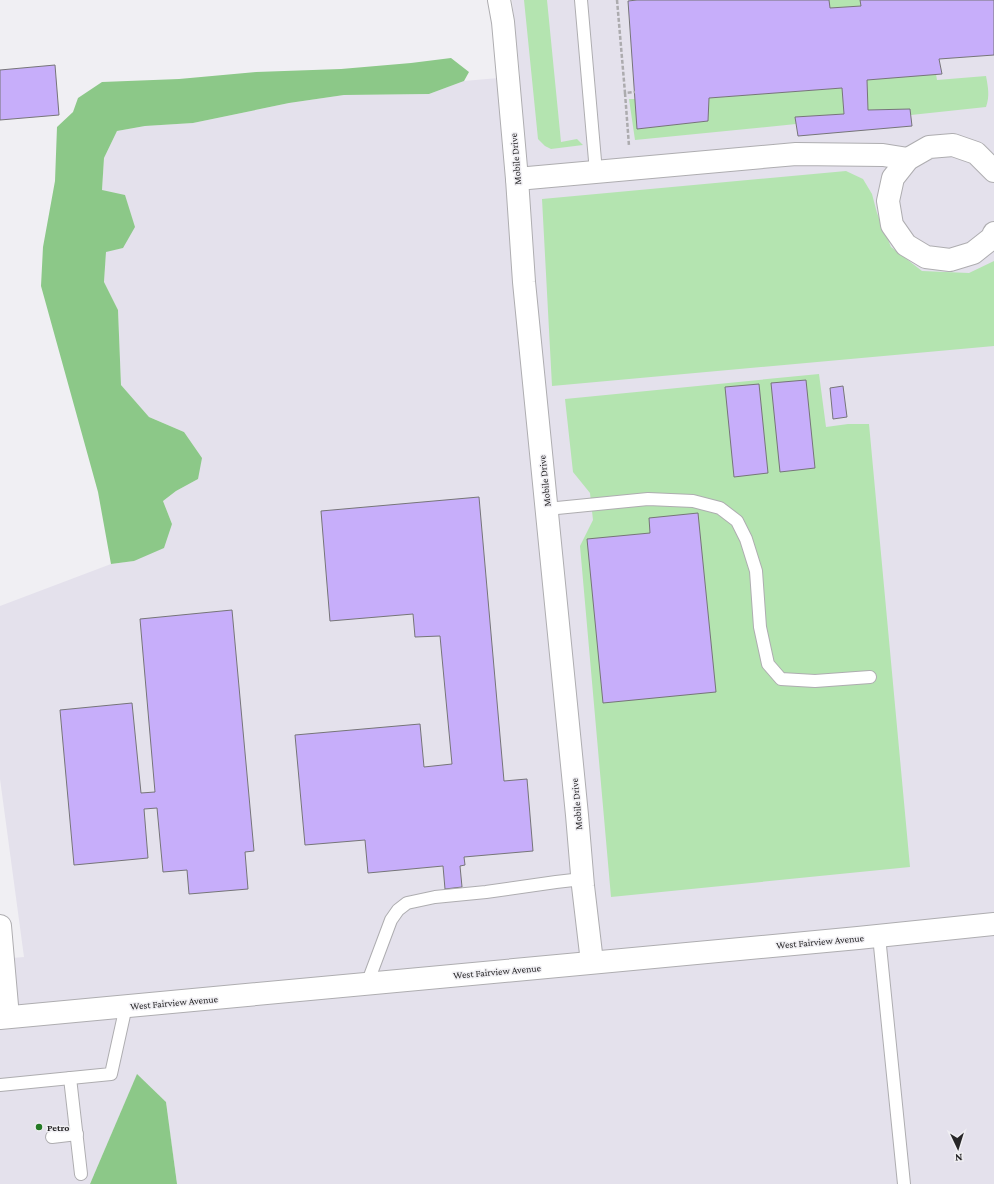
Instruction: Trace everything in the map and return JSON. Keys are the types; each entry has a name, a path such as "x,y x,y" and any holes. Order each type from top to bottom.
{"street":[{"name":"Mobile Drive","path":"498,0 503,22 517,179 524,282 577,815 582,880 592,962"},
{"path":"994,170 976,153 953,145 929,147 908,159 893,178 888,201 892,225 906,245 926,257 950,260 973,254 992,238 994,233"},
{"path":"517,179 796,154 884,155 908,159"},
{"name":"West Fairview Avenue","path":"4,1018 994,924"},
{"path":"0,926 4,1018"}],"lane":[{"path":"581,0 596,172"},
{"path":"546,509 648,499 693,501 720,508 736,521 746,538 756,571 760,627 768,664 781,679 815,681 870,677"},
{"path":"367,984 390,920 398,910 407,903 435,897 582,880"},
{"path":"880,936 904,1184"},
{"path":"0,1085 111,1074 126,1006"},
{"path":"70,1078 81,1174"},
{"path":"52,1137 77,1134"}],"path":[{"path":"617,0 629,147"},
{"path":"625,93 635,92"}],"shaded area":[{"path":"512,0 994,0 994,1184 177,1184 166,1102 137,1075 90,1184 0,1184 0,959 24,957 0,779 0,606 111,564 134,561 172,524 163,501 176,491 198,479 184,432 149,417 121,385 118,310 104,282 106,251 123,248 102,190 104,158 117,131 145,126 193,123 289,103 344,95 429,94 464,81 520,76"}],"green space":[{"path":"524,0 547,0 561,142 577,139 583,145 551,149 545,146 538,139"},
{"path":"829,0 860,0 861,6 830,8"},
{"path":"451,58 469,72 464,81 429,94 344,95 289,103 193,123 145,126 117,131 104,158 102,190 125,195 135,227 123,248 106,252 104,282 118,310 121,385 149,417 184,432 202,458 198,479 176,491 163,501 172,524 164,548 134,561 111,564 98,492 41,286 43,247 55,181 57,127 73,112 78,98 102,82 179,79 256,72 341,69"},
{"path":"936,74 937,80 986,76 988,95 986,107 911,115 910,109 868,110 867,80"},
{"path":"842,88 844,114 795,117 796,124 635,140 629,99 635,99 637,129 708,121 709,98"},
{"path":"846,171 863,179 872,194 877,213 891,247 922,271 969,273 994,261 994,346 552,386 542,199"},
{"path":"819,374 826,427 848,424 869,424 910,867 611,897 580,546 593,520 590,493 573,472 565,399"},
{"path":"137,1074 166,1102 177,1184 90,1184"}],"building":[{"path":"829,0 830,8 861,6 860,0 994,0 994,55 939,59 942,74 867,80 868,110 910,109 912,126 798,136 795,117 844,114 842,88 709,98 708,121 637,129 628,1"},
{"path":"55,65 59,115 0,120 0,70"},
{"path":"806,380 815,468 780,472 771,383"},
{"path":"759,384 768,473 734,477 725,387"},
{"path":"843,386 847,417 833,419 830,388"},
{"path":"479,497 504,781 527,779 533,851 464,857 465,865 460,866 462,887 445,889 443,866 368,873 365,840 305,845 295,735 420,724 424,767 452,764 440,636 415,637 413,614 330,621 321,511"},
{"path":"698,513 716,692 603,703 587,539 650,533 649,518"},
{"path":"232,610 254,851 245,852 248,889 189,894 187,870 163,872 157,808 144,809 148,858 74,865 60,710 132,703 141,793 155,792 140,619"}],"place":[{"name":"Petro","path":"39,1127"}]}
